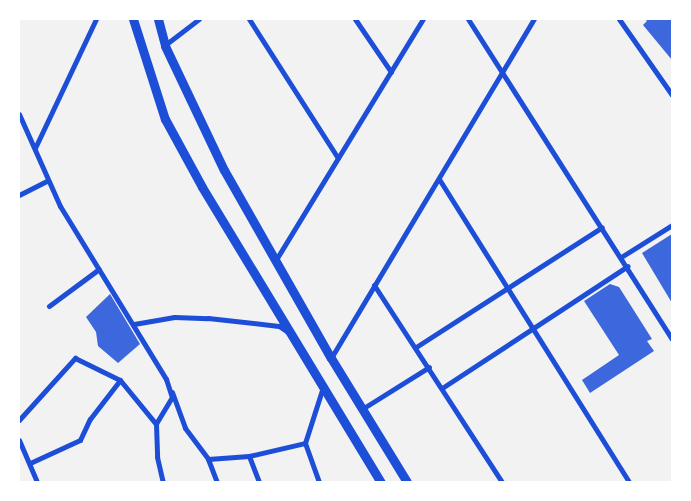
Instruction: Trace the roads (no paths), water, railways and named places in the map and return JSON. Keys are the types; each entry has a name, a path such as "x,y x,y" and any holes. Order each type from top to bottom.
{"main road":[{"path":"133,19 165,119 202,187 381,482"},
{"path":"158,19 165,46 224,170 277,258 331,358 408,482"}],"street":[{"path":"35,148 96,19"},
{"path":"165,46 199,19"},
{"path":"249,19 338,158"},
{"path":"356,19 391,72"},
{"path":"277,258 423,19"},
{"path":"468,19 628,266 672,339"},
{"path":"331,358 504,73 534,19"},
{"path":"619,19 672,95"},
{"path":"19,114 35,148 46,181 166,379 181,410 185,428 208,459 217,482"},
{"path":"439,179 628,482"},
{"path":"19,195 46,181"},
{"path":"621,257 672,225"},
{"path":"416,347 602,227"},
{"path":"442,388 628,266"},
{"path":"49,306 99,269"},
{"path":"374,285 502,482"},
{"path":"134,324 174,317 208,318 279,326 291,333"},
{"path":"19,420 75,358 120,380 156,424"},
{"path":"362,409 428,367"},
{"path":"162,481 157,457 156,424 172,397 166,379"},
{"path":"30,463 80,440 90,419 120,380"},
{"path":"319,482 304,443 323,387"},
{"path":"19,440 37,482"},
{"path":"208,459 249,456 304,443"},
{"path":"249,456 259,482"}]}
